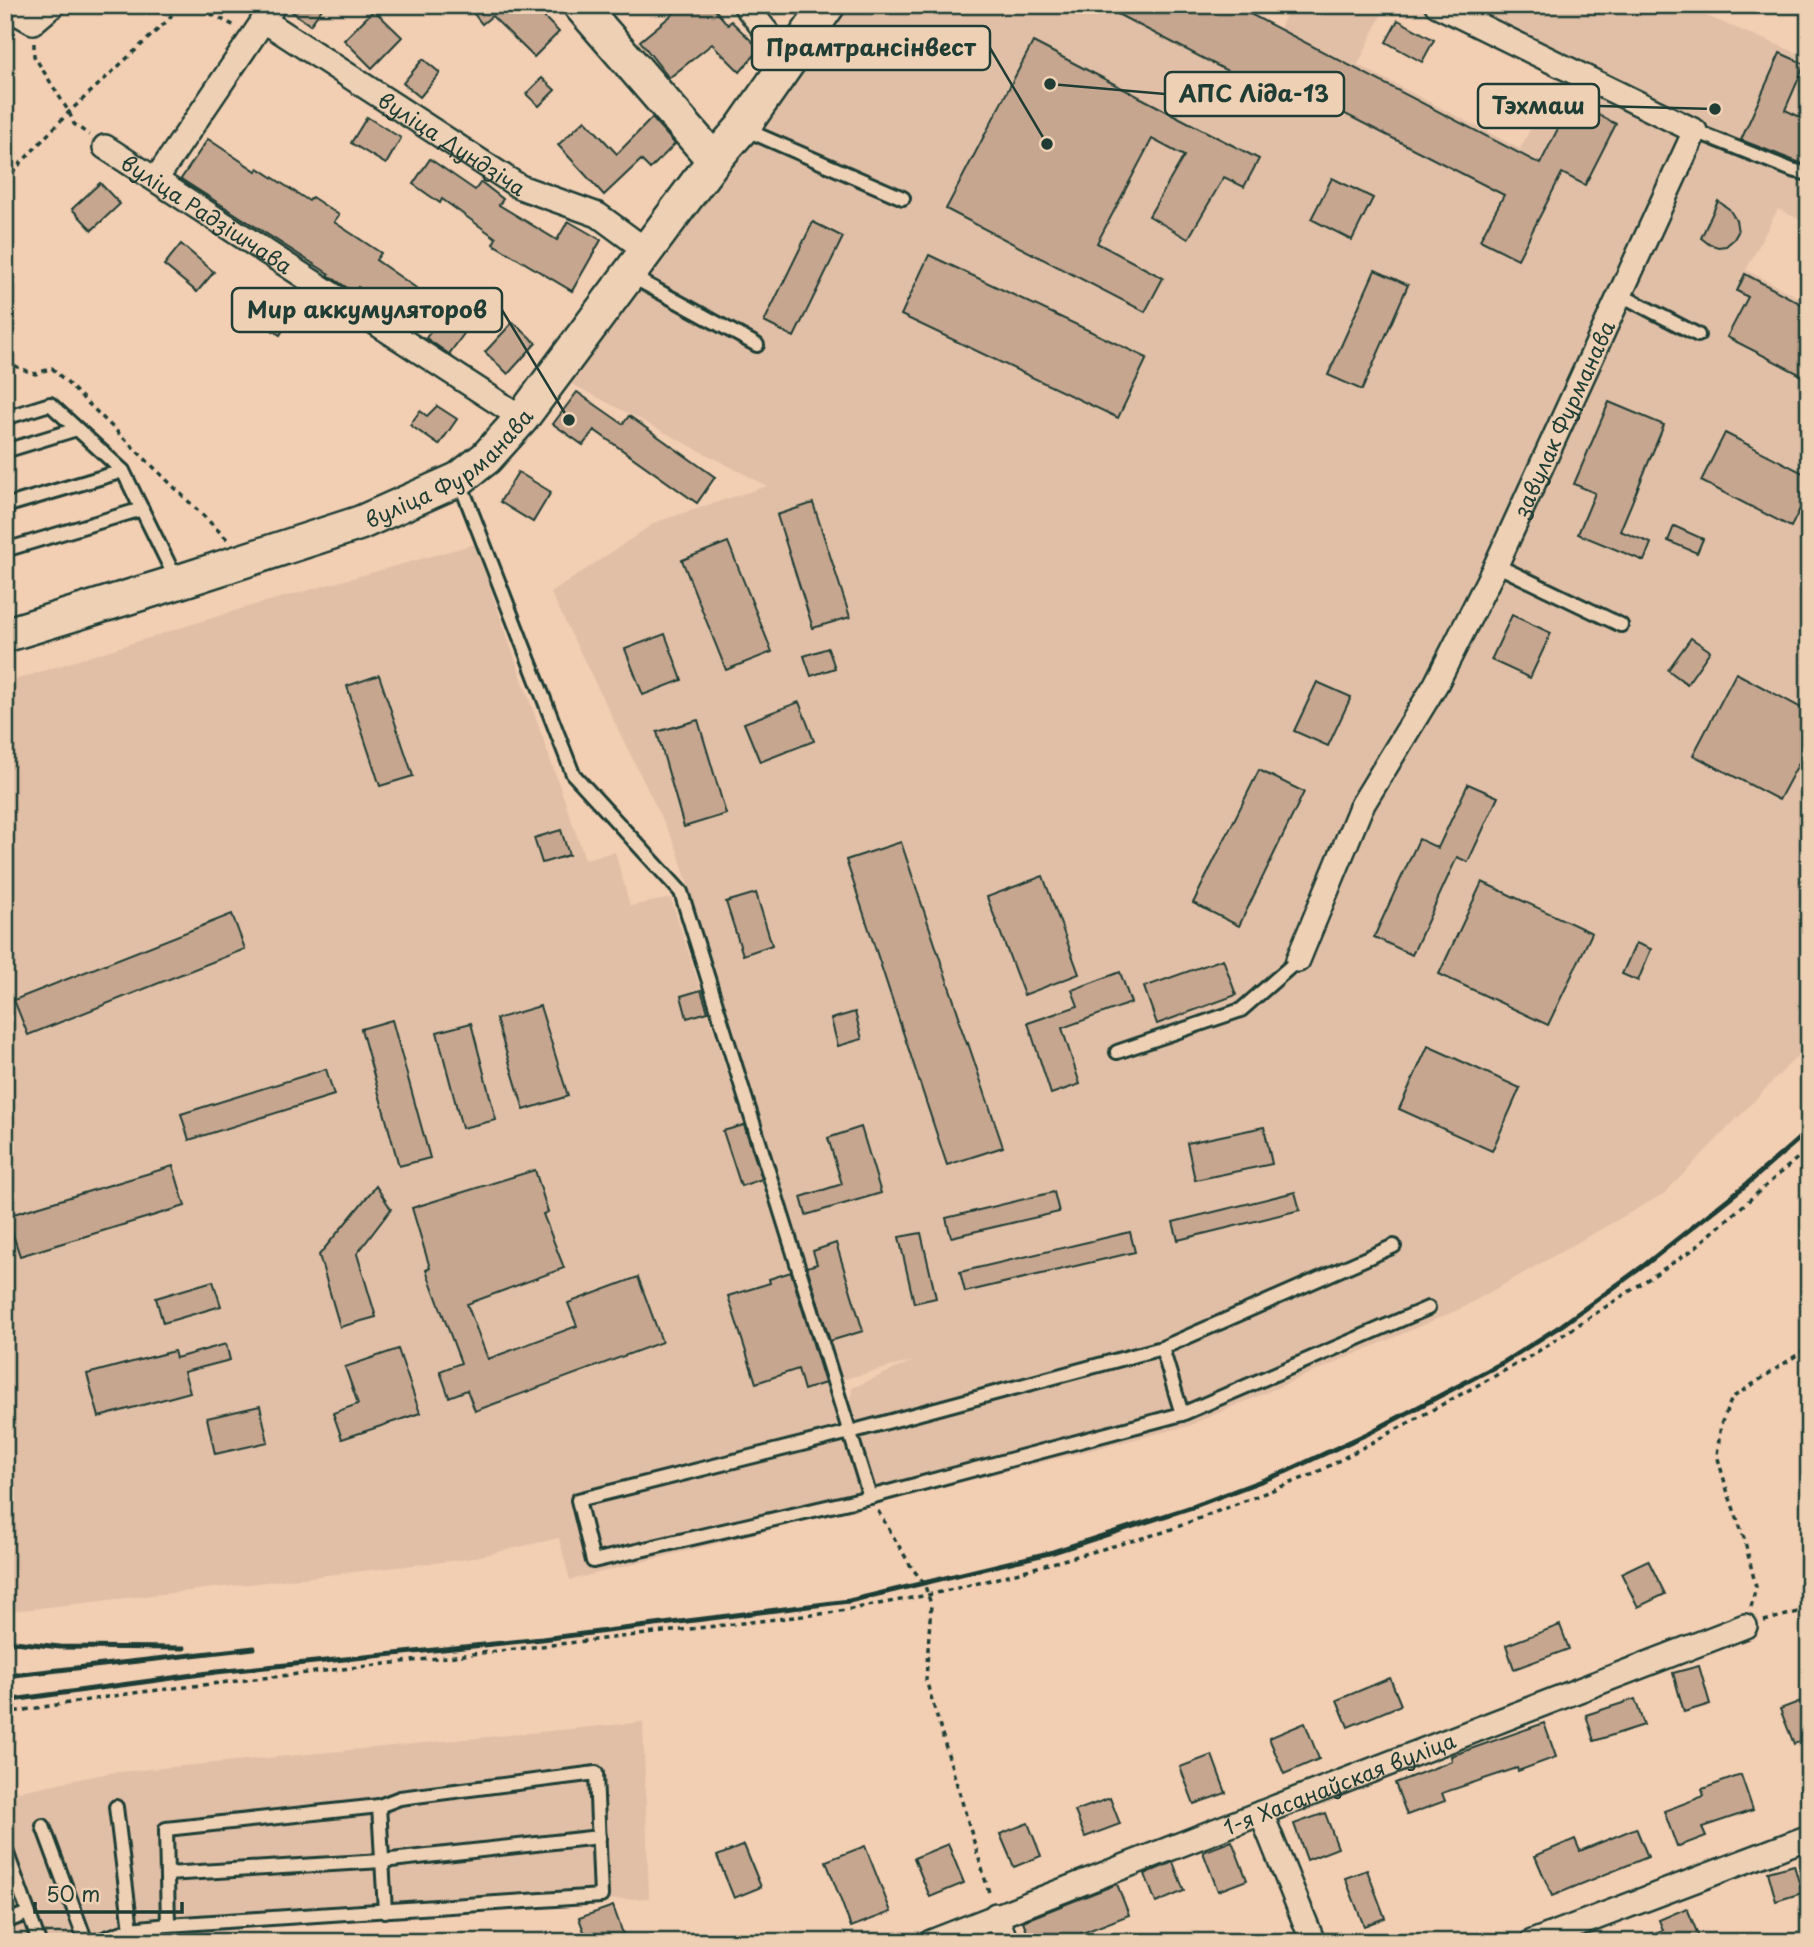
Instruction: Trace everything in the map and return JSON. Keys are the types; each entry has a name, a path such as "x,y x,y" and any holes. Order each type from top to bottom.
{"street":[{"path":"11,5 17,13 33,22 53,5"},
{"path":"580,5 714,160"},
{"path":"745,5 789,60"},
{"name":"вуліца Фурманава","path":"5,635 360,523 458,479 486,458 522,418 714,160 742,128 828,5"},
{"path":"1437,5 1695,131"},
{"path":"156,179 263,20"},
{"name":"вуліца Дундзіча","path":"263,20 520,187 598,215 638,262"},
{"name":"завулак Фурманава","path":"1298,960 1361,807 1436,684 1496,565 1695,131"},
{"name":"вуліца Радзішчава","path":"105,147 522,418"},
{"name":"1-я Хасанаўская вуліца","path":"931,1942 1745,1626"},
{"path":"1261,1812 1313,1942"},
{"path":"1532,1942 1809,1837"},
{"path":"996,1915 1006,1942"}],"lane":[{"path":"742,128 902,198"},
{"path":"1695,131 1792,170 1809,174"},
{"path":"638,262 757,345"},
{"path":"1619,294 1698,335"},
{"path":"5,418 50,404 123,471 178,582"},
{"path":"5,451 77,429"},
{"path":"5,506 123,471"},
{"path":"458,479 573,774 681,892 870,1497"},
{"path":"5,550 142,509"},
{"path":"1496,565 1621,625"},
{"path":"1117,1052 1241,1010 1298,960"},
{"path":"1394,1246 1163,1348 850,1432 578,1500 593,1561 870,1497 1182,1414 1428,1308"},
{"path":"1163,1348 1182,1414"},
{"path":"95,1942 131,1929 168,1925 601,1896 596,1773 400,1798 379,1806 166,1829 168,1925"},
{"path":"379,1806 385,1911"},
{"path":"116,1807 131,1929"},
{"path":"43,1826 86,1942"},
{"path":"167,1874 382,1861 599,1837"},
{"path":"5,1848 38,1942"},
{"path":"5,1922 28,1913"}],"path":[{"path":"6,180 69,112 166,22 180,5"},
{"path":"193,5 263,20"},
{"path":"33,22 34,56 74,124 105,147"},
{"path":"5,112 15,156 6,180"},
{"path":"5,362 35,374 52,368 248,559"},
{"path":"5,1713 134,1693 816,1615 928,1595 987,1581 1164,1532 1314,1474 1526,1359 1691,1251 1809,1148"},
{"path":"1745,1626 1756,1587 1744,1538 1717,1455 1721,1424 1732,1398 1809,1347"},
{"path":"870,1497 912,1568 924,1583 931,1604 926,1680 996,1915"},
{"path":"1745,1626 1809,1609"}],"shaded area":[{"path":"850,5 1236,5 1280,28 1291,5 1386,5 1358,65 1520,149 1556,79 1410,5 1679,5 1808,57 1809,55 1809,224 1778,209 1746,270 1809,303 1809,1044 1665,1193 1460,1309 1188,1426 570,1580 559,1538 467,1559 5,1612 5,683 244,608 475,544 585,859 615,852 630,906 671,898 827,1382 837,1380 677,849 551,593 656,522 767,486 570,383 730,152 765,127","holes":["913,1361 852,1388 847,1459 837,1381"]},
{"path":"643,1722 649,1898 120,1922 70,1942 5,1942 5,1794 109,1773"}],"building":[{"path":"288,5 325,5 310,25 287,8"},
{"path":"467,5 532,5 559,32 534,57 492,16 482,24"},
{"path":"684,5 711,5 728,25 731,21 760,49 740,72 712,44 669,78 640,41"},
{"path":"1100,5 1233,5 1540,164 1572,101 1616,124 1585,185 1562,173 1518,259 1480,240 1504,195 1275,78 1268,92"},
{"path":"374,10 402,37 372,68 344,40"},
{"path":"1398,20 1434,40 1422,62 1386,42"},
{"path":"1033,42 1259,159 1244,187 1224,177 1188,239 1149,216 1184,156 1152,139 1097,243 1163,278 1145,312 946,209"},
{"path":"1780,53 1805,64 1785,110 1809,121 1809,150 1803,164 1741,140"},
{"path":"423,59 440,73 420,97 403,83"},
{"path":"542,78 555,90 539,106 526,94"},
{"path":"367,117 401,138 386,164 351,143"},
{"path":"652,118 675,144 650,169 641,160 604,195 558,145 585,120 617,154"},
{"path":"208,139 256,171 258,168 309,201 312,197 339,215 334,222 381,253 376,260 422,292 404,318 358,287 355,293 181,179"},
{"path":"430,159 475,190 481,182 503,199 499,205 557,240 568,221 601,240 572,291 493,244 496,238 442,199 440,203 413,184"},
{"path":"1332,178 1373,198 1352,240 1311,219"},
{"path":"100,183 120,204 92,230 72,209"},
{"path":"1718,201 1729,209 1736,220 1738,232 1726,246 1718,247 1701,238"},
{"path":"813,222 843,237 794,337 764,322"},
{"path":"181,244 214,272 197,292 164,265"},
{"path":"929,255 1147,358 1118,418 901,315"},
{"path":"1375,270 1408,285 1362,390 1328,375"},
{"path":"1745,274 1809,308 1809,379 1727,337 1748,297 1737,291"},
{"path":"275,295 296,308 280,335 259,322"},
{"path":"449,307 471,324 449,354 426,338"},
{"path":"513,322 536,343 508,374 485,352"},
{"path":"577,392 623,424 629,416 715,477 697,503 594,430 583,445 553,424"},
{"path":"1609,402 1664,425 1620,531 1651,543 1644,561 1578,534 1595,493 1574,484"},
{"path":"437,406 457,419 439,445 410,425 420,411 427,416"},
{"path":"1725,433 1809,476 1809,491 1791,527 1701,481"},
{"path":"518,472 551,492 533,522 500,502"},
{"path":"813,503 850,617 813,628 777,515"},
{"path":"1674,526 1703,539 1697,553 1668,541"},
{"path":"728,542 772,652 726,670 682,560"},
{"path":"1512,615 1551,633 1530,678 1491,660"},
{"path":"665,634 682,680 643,695 625,649"},
{"path":"1691,638 1710,651 1687,684 1668,670"},
{"path":"828,648 835,668 811,676 804,656"},
{"path":"1736,673 1809,712 1809,744 1779,800 1693,755"},
{"path":"379,675 413,776 380,786 347,686"},
{"path":"1317,682 1351,697 1328,746 1294,731"},
{"path":"799,702 814,741 760,762 744,723"},
{"path":"698,720 726,814 684,827 657,732"},
{"path":"1259,770 1304,792 1239,926 1193,903"},
{"path":"1468,784 1498,797 1468,862 1457,857 1412,955 1374,937 1419,839 1438,848"},
{"path":"561,830 569,855 542,863 534,838"},
{"path":"901,842 1003,1147 947,1165 846,860"},
{"path":"1043,876 1079,974 1024,995 987,897"},
{"path":"1482,882 1592,933 1548,1025 1439,974"},
{"path":"756,893 772,945 743,955 726,902"},
{"path":"232,914 245,949 28,1035 14,1000"},
{"path":"1636,943 1651,949 1638,981 1622,974"},
{"path":"1223,959 1236,995 1157,1024 1144,987"},
{"path":"1120,972 1131,1003 1062,1028 1080,1084 1051,1094 1028,1023 1078,1006 1072,990"},
{"path":"701,990 708,1012 687,1018 681,996"},
{"path":"540,1006 568,1096 524,1110 496,1019"},
{"path":"855,1012 862,1039 838,1046 831,1019"},
{"path":"392,1020 430,1158 399,1166 361,1029"},
{"path":"471,1023 496,1120 462,1128 437,1032"},
{"path":"1428,1046 1520,1088 1492,1151 1399,1109"},
{"path":"326,1069 334,1095 189,1140 181,1114"},
{"path":"744,1125 762,1179 741,1186 723,1131"},
{"path":"861,1127 881,1193 806,1215 801,1197 842,1184 828,1138"},
{"path":"1264,1127 1272,1164 1195,1180 1187,1143"},
{"path":"173,1166 185,1206 20,1256 7,1216"},
{"path":"535,1170 548,1212 543,1214 564,1268 467,1304 488,1359 577,1326 568,1303 638,1277 662,1342 475,1411 467,1390 449,1397 440,1371 461,1363 426,1270 430,1268 412,1208"},
{"path":"376,1186 391,1209 357,1254 376,1317 340,1327 319,1255"},
{"path":"1054,1192 1059,1212 951,1237 946,1218"},
{"path":"1295,1192 1300,1210 1178,1240 1173,1222"},
{"path":"1130,1232 1135,1252 965,1292 960,1272"},
{"path":"921,1233 936,1298 914,1303 899,1237"},
{"path":"836,1243 863,1331 830,1341 807,1267 817,1264 813,1251"},
{"path":"791,1272 825,1383 804,1390 798,1369 756,1383 728,1296 770,1283 769,1279"},
{"path":"213,1281 221,1306 163,1323 156,1298"},
{"path":"226,1344 230,1360 184,1372 190,1392 99,1417 87,1374 174,1351 176,1358"},
{"path":"398,1349 420,1413 342,1439 333,1413 358,1404 345,1367"},
{"path":"260,1406 268,1442 215,1454 207,1418"},
{"path":"1648,1560 1665,1594 1638,1607 1621,1573"},
{"path":"1560,1625 1569,1649 1514,1669 1506,1645"},
{"path":"1699,1666 1710,1704 1684,1712 1673,1673"},
{"path":"1390,1678 1401,1705 1348,1727 1337,1700"},
{"path":"1809,1698 1809,1738 1794,1744 1780,1709"},
{"path":"1635,1699 1644,1725 1594,1741 1586,1715"},
{"path":"1305,1723 1319,1759 1284,1774 1269,1738"},
{"path":"1544,1723 1556,1757 1442,1793 1445,1801 1407,1815 1395,1783 1452,1761 1451,1756"},
{"path":"1212,1755 1226,1793 1194,1804 1180,1767"},
{"path":"1741,1775 1753,1810 1702,1827 1706,1836 1677,1847 1664,1811 1704,1796 1702,1789"},
{"path":"1110,1798 1120,1824 1085,1837 1075,1811"},
{"path":"1325,1813 1338,1848 1307,1860 1294,1824"},
{"path":"1028,1823 1041,1856 1014,1867 1000,1834"},
{"path":"1636,1828 1648,1857 1552,1896 1535,1856 1575,1839 1580,1851"},
{"path":"1232,1841 1247,1880 1218,1891 1203,1852"},
{"path":"948,1844 964,1883 930,1897 914,1858"},
{"path":"744,1845 761,1887 734,1898 717,1856"},
{"path":"865,1846 891,1912 851,1927 826,1861"},
{"path":"1173,1862 1184,1891 1156,1903 1145,1874"},
{"path":"1794,1865 1802,1893 1776,1901 1768,1872"},
{"path":"1367,1870 1385,1918 1364,1926 1345,1878"},
{"path":"1117,1884 1129,1915 1077,1935 1079,1942 1031,1942 1023,1921"},
{"path":"613,1906 626,1942 588,1942 579,1918"},
{"path":"1687,1908 1701,1942 1635,1942 1663,1930 1659,1920"}],"railway":[{"path":"5,1701 216,1672 542,1639 849,1601 1053,1552 1192,1507 1285,1472 1369,1433 1504,1362 1562,1325 1646,1264 1747,1184 1809,1130"},
{"path":"5,1641 60,1647 184,1648"},
{"path":"5,1676 254,1648"}],"place":[{"name":"АПС Ліда-13","path":"1050,84"},
{"name":"Тэхмаш","path":"1715,109"},
{"name":"Прамтрансінвест","path":"1047,144"},
{"name":"Мир аккумуляторов","path":"569,420"}]}
